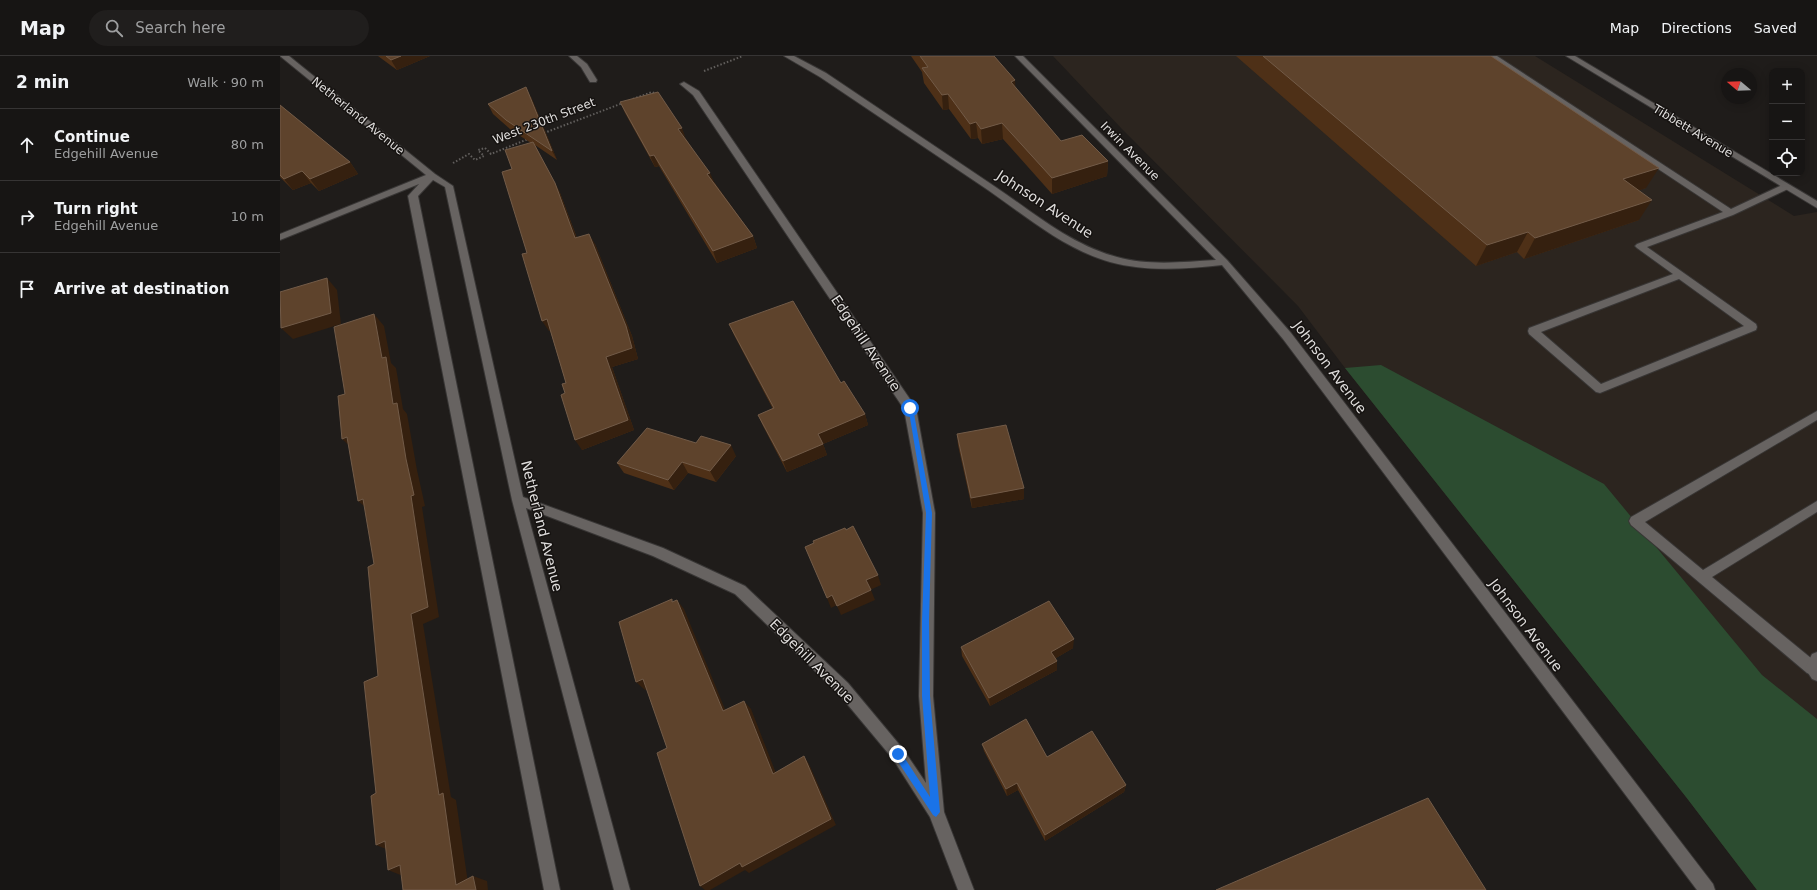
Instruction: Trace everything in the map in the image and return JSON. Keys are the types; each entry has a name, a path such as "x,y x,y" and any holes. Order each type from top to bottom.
{"street":[{"name":"Netherland Avenue","path":"284,56 432,176 449,186 518,500 622,890"},
{"path":"572,56 584,66 593,80"},
{"name":"Johnson Avenue","path":"788,56 823,75 1035,219 1084,250 1113,260 1141,266 1172,266 1224,262 1287,336 1707,890"},
{"name":"Irwin Avenue","path":"1019,56 1224,262"},
{"path":"1492,56 1730,213"},
{"name":"Tibbett Avenue","path":"1570,56 1817,205"},
{"name":"Edgehill Avenue","path":"684,84 696,93 910,408 929,513 926,621 926,696 936,812"},
{"path":"280,237 432,176"},
{"path":"432,176 413,196 552,890"},
{"path":"1681,275 1533,331 1600,390 1752,327 1681,275 1640,246 1730,213 1785,187"},
{"path":"1815,667 1702,577 1636,521 1817,415"},
{"name":"Edgehill Avenue","path":"518,500 658,552 740,590 843,688 898,754 936,812 966,890"},
{"path":"1702,577 1817,506"}],"path":[{"path":"630,100 652,92 662,98 697,74 743,56"},
{"name":"West 230th Street","path":"542,134 623,103"},
{"name":"West 230th Street","path":"432,176 469,154 476,160 484,156 478,150 485,148 491,154 535,137"}],"shaded area":[{"path":"1053,56 1535,56 1794,216 1817,212 1817,890 1757,890 1686,797 1345,368 1298,306 1121,128"}],"green space":[{"path":"1381,365 1604,484 1762,675 1817,719 1817,890 1757,890 1686,797 1345,368"}],"building":[{"path":"386,56 401,56 391,60"},
{"path":"920,56 994,56 1015,80 1011,82 1061,141 1082,135 1108,161 1052,178 1002,123 981,129 976,122 970,124 948,94 942,95 922,68 928,67"},
{"path":"1263,56 1491,56 1659,168 1623,179 1652,200 1535,238 1528,232 1487,245"},
{"path":"526,87 552,151 506,120 488,104"},
{"path":"658,92 682,128 678,129 710,173 707,174 753,236 713,251 654,155 650,156 620,102"},
{"path":"280,105 350,162 310,179 302,171 284,179 280,175"},
{"path":"533,142 555,183 575,238 589,234 626,326 632,348 606,357 628,420 575,440 561,395 565,393 562,384 566,383 547,319 542,321 522,254 527,253 502,172 512,169 505,150"},
{"path":"327,278 331,313 281,328 280,292"},
{"path":"793,301 841,383 844,381 865,414 818,434 823,444 783,461 758,415 774,408 729,324"},
{"path":"374,314 382,358 386,357 393,404 397,403 406,459 414,495 411,496 428,607 411,614 439,795 443,793 456,885 473,876 476,890 403,890 400,865 388,870 385,841 376,845 371,796 376,793 364,682 378,676 368,567 374,564 363,499 358,501 347,437 342,439 338,396 345,394 334,327"},
{"path":"1006,425 1024,488 971,498 957,434"},
{"path":"647,428 696,443 701,436 731,445 710,471 682,462 668,480 617,463"},
{"path":"853,526 878,575 866,580 871,590 837,606 832,595 827,598 805,547 814,543 813,541 845,528 846,530"},
{"path":"672,599 672,602 677,600 723,711 744,701 773,774 804,756 831,819 742,867 740,863 700,886 657,753 667,748 643,679 636,682 619,622"},
{"path":"1049,601 1074,639 1051,652 1057,661 989,698 961,647"},
{"path":"1026,719 1047,757 1092,731 1126,785 1045,835 1017,783 1006,789 982,744"},
{"path":"1428,798 1486,890 1216,890"}],"route":[{"path":"898,754 936,812 926,696 926,621 929,513 910,408"}]}
